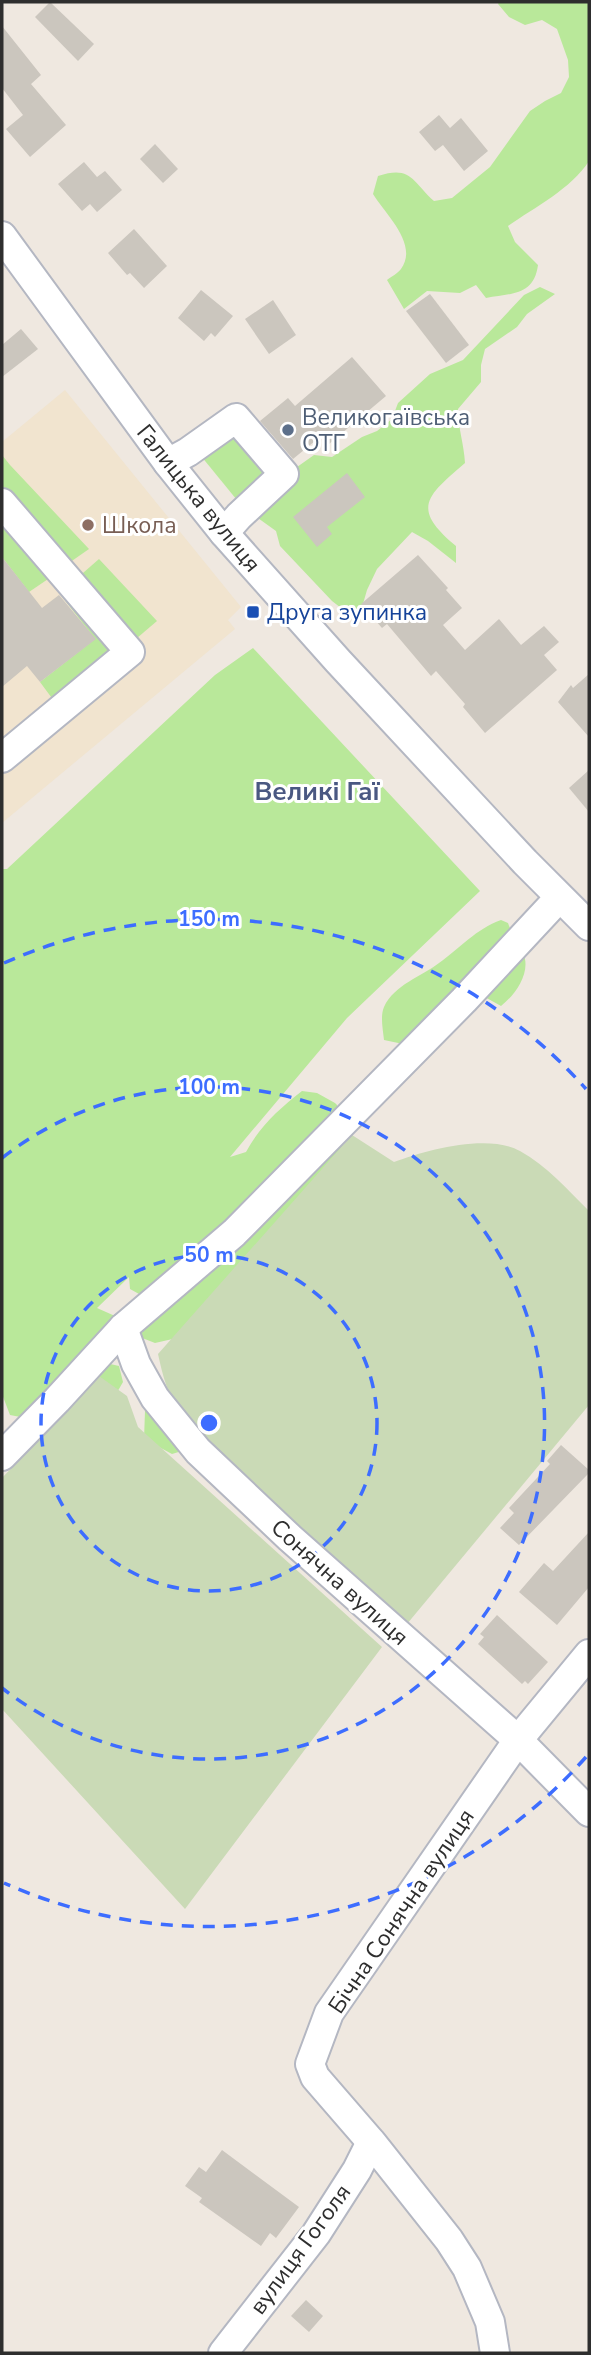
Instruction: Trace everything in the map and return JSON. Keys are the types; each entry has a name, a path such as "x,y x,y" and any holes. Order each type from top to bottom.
{"street":[{"name":"Галицька вулиця","path":"2,236 168,463 224,533 338,661 558,898 589,926"},
{"path":"168,463 236,418 284,474 224,533"},
{"path":"2,503 130,652 2,758"},
{"path":"2,1456 123,1328 234,1233 464,1000 558,898"},
{"name":"Сонячна вулиця","path":"123,1328 136,1364 155,1398 198,1451 290,1538 517,1740 589,1812"},
{"name":"Бічна Сонячна вулиця","path":"495,2353 490,2322 467,2267 371,2141 315,2077 310,2063 329,2013 517,1740 589,1654"},
{"name":"вулиця Гоголя","path":"222,2353 316,2234 371,2141"}],"shaded area":[{"name":"Школа","path":"65,390 241,607 228,620 235,629 2,823 2,442"}],"green space":[{"path":"499,2 589,2 589,161 563,189 508,226 515,242 538,265 532,283 526,288 512,294 486,298 476,285 460,293 427,291 404,309 387,280 401,269 406,250 398,230 373,194 378,176 398,172 415,181 434,201 452,198 490,167 530,111 561,93 569,77 568,60 557,29 542,20 525,25 509,17"},
{"path":"540,287 555,294 527,314 517,327 485,349 481,382 458,409 465,463 441,485 429,503 433,522 456,546 456,563 412,532 377,569 367,590 358,621 332,601 280,546 276,531 248,511 290,472 314,455 332,457 362,437 377,431 392,419 398,403 430,374 463,360 524,295"},
{"path":"234,427 276,472 241,505 201,456"},
{"path":"2,455 89,549 66,565 2,489"},
{"path":"2,513 54,575 29,592 2,557"},
{"path":"99,559 157,621 130,644 75,580"},
{"path":"67,588 121,651 57,705 40,682 95,639 60,594"},
{"path":"253,648 480,891 347,1018 230,1157 246,1152 271,1118 302,1091 317,1093 335,1103 337,1113 354,1124 333,1164 177,1338 155,1343 132,1334 139,1294 130,1289 129,1277 97,1308 115,1316 119,1326 67,1385 50,1386 41,1417 36,1420 10,1415 2,1394 2,869 7,869 215,675"},
{"path":"501,920 508,923 525,960 521,982 506,1001 501,1006 483,996 403,1044 384,1040 383,1011 395,992 476,934"},
{"path":"352,1135 394,1162 457,1145 491,1143 507,1146 539,1164 589,1211 589,1405 407,1624 207,1443 174,1403 165,1383 158,1354"},
{"path":"97,1361 119,1366 123,1382 108,1408 76,1414 75,1385"},
{"path":"99,1376 127,1396 138,1427 382,1647 185,1909 2,1709 2,1478"},
{"path":"153,1406 182,1451 172,1454 144,1439 145,1411"}],"building":[{"path":"50,2 94,44 78,61 35,17"},
{"path":"2,26 41,75 31,84 66,125 30,157 6,129 23,115 2,88"},
{"path":"439,115 450,128 461,118 488,151 464,171 443,145 435,151 419,132"},
{"path":"155,144 178,169 163,183 140,159"},
{"path":"84,162 97,177 105,171 122,190 97,212 90,204 82,211 58,184"},
{"path":"134,229 167,266 144,288 130,273 127,275 108,253"},
{"path":"201,290 233,316 215,337 211,333 204,341 178,318"},
{"path":"430,294 469,345 446,363 406,311"},
{"path":"273,300 296,335 269,354 245,319"},
{"path":"21,329 38,349 2,377 2,345"},
{"path":"352,357 386,396 329,444 321,436 293,459 260,421 288,398 295,406"},
{"path":"347,473 365,497 327,527 332,534 317,547 293,517"},
{"path":"418,555 462,608 443,625 465,650 499,619 521,645 544,626 559,642 544,655 557,670 485,733 463,707 465,704 436,671 431,676 387,624 382,628 361,604"},
{"path":"2,557 42,608 59,595 96,639 40,682 27,666 2,687"},
{"path":"589,674 589,737 558,702 571,685 573,688"},
{"path":"589,770 589,812 569,788"},
{"path":"561,1445 589,1470 588,1474 519,1545 500,1528 514,1513 509,1508 550,1464 547,1461"},
{"path":"589,1532 589,1587 557,1625 519,1592 544,1563 553,1571"},
{"path":"497,1615 548,1662 528,1684 525,1681 522,1684 478,1644 484,1637 480,1634"},
{"path":"222,2150 299,2207 276,2238 270,2233 261,2246 199,2202 202,2198 185,2186 199,2167 206,2172"},
{"path":"306,2300 323,2316 309,2332 291,2316"}],"place":[{"name":"Великогаївська ОТГ","path":"288,430"},
{"name":"Школа","path":"88,525"},
{"name":"Друга зупинка","path":"253,612"}],"district":[{"name":"Великі Гаї","path":"317,791"}]}
